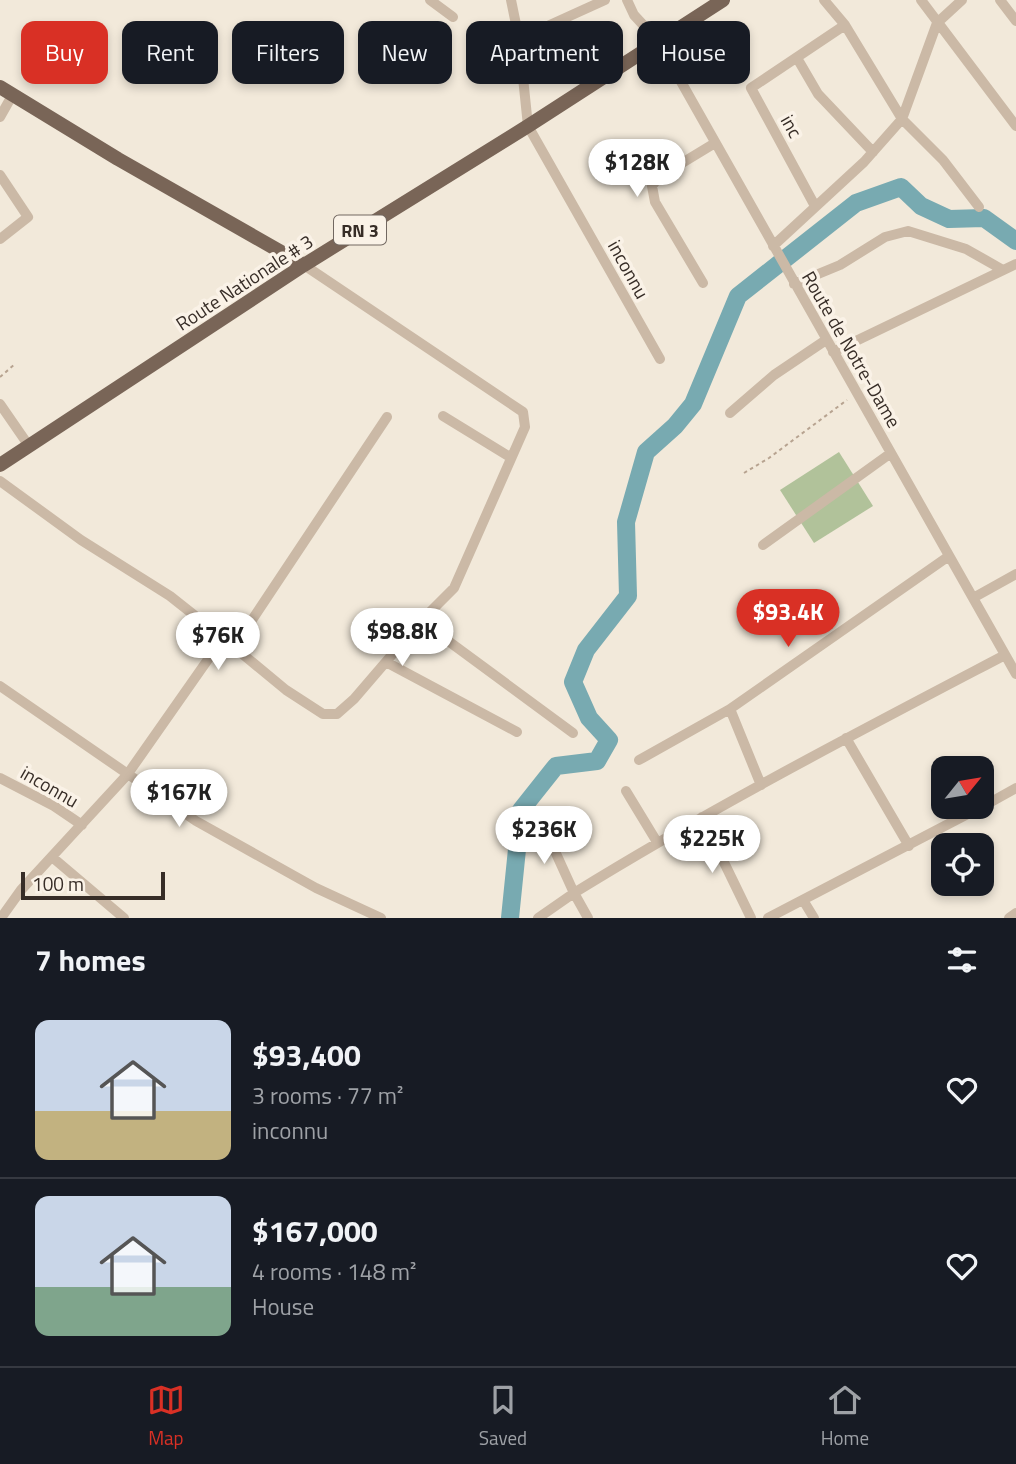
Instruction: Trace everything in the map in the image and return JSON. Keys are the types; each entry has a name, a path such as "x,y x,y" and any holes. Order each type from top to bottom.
{"main road":[{"name":"Route Nationale # 3","path":"684,21 707,4 723,0"},
{"name":"Route Nationale # 3","path":"0,465 304,265 637,55"},
{"path":"6,90 118,159 304,265"}],"street":[{"path":"430,0 453,18"},
{"name":"inconnu","path":"511,0 515,21"},
{"path":"559,21 605,0"},
{"name":"Route de Notre-Dame","path":"627,0 640,21"},
{"path":"824,0 845,25 902,119 943,160 979,207"},
{"path":"921,0 1016,126"},
{"path":"775,250 815,206 873,152 902,119 937,23 962,0"},
{"path":"1000,0 1016,21"},
{"name":"inc","path":"815,206 751,89 845,25"},
{"path":"797,58 818,94 873,152"},
{"name":"inconnu","path":"524,84 528,126 660,359"},
{"name":"Route de Notre-Dame","path":"682,84 1016,674"},
{"path":"0,117 6,90"},
{"path":"703,283 655,202 652,186 659,177 715,143"},
{"path":"0,175 28,217 0,239"},
{"path":"792,280 840,265 885,237 908,231 966,248 1003,270"},
{"path":"833,352 1016,264"},
{"path":"0,481 81,540 170,596 286,690 323,714 337,713 454,589 525,427 523,412 304,265"},
{"path":"730,414 783,368 826,340"},
{"path":"0,404 29,446"},
{"path":"443,416 510,457"},
{"path":"234,647 387,418"},
{"path":"763,545 891,453"},
{"path":"639,760 730,709 949,556"},
{"path":"972,598 1016,574"},
{"path":"421,621 573,733"},
{"path":"3,910 127,775 223,638"},
{"path":"538,918 657,842 846,738 1005,655"},
{"path":"386,662 517,732"},
{"path":"3,689 196,821 316,888 381,918"},
{"path":"730,709 761,785"},
{"path":"846,738 909,846"},
{"name":"inconnu","path":"0,778 54,806 82,825"},
{"path":"994,800 1016,788"},
{"path":"626,791 657,842"},
{"path":"702,817 751,918"},
{"path":"768,918 960,819"},
{"path":"544,827 588,918"},
{"path":"52,857 124,918"},
{"path":"803,900 814,918"},
{"path":"1009,918 1016,913"}],"path":[{"path":"0,377 15,364"},
{"path":"744,473 769,458 856,393"}],"green space":[{"path":"839,452 873,506 814,543 780,490"}],"waterway":[{"path":"510,918 521,810 556,766 597,761 609,740 589,718 573,682 586,650 628,596 626,522 646,452 675,426 693,404 738,296 856,203 901,187 921,206 949,219 984,218 1016,241"}]}
